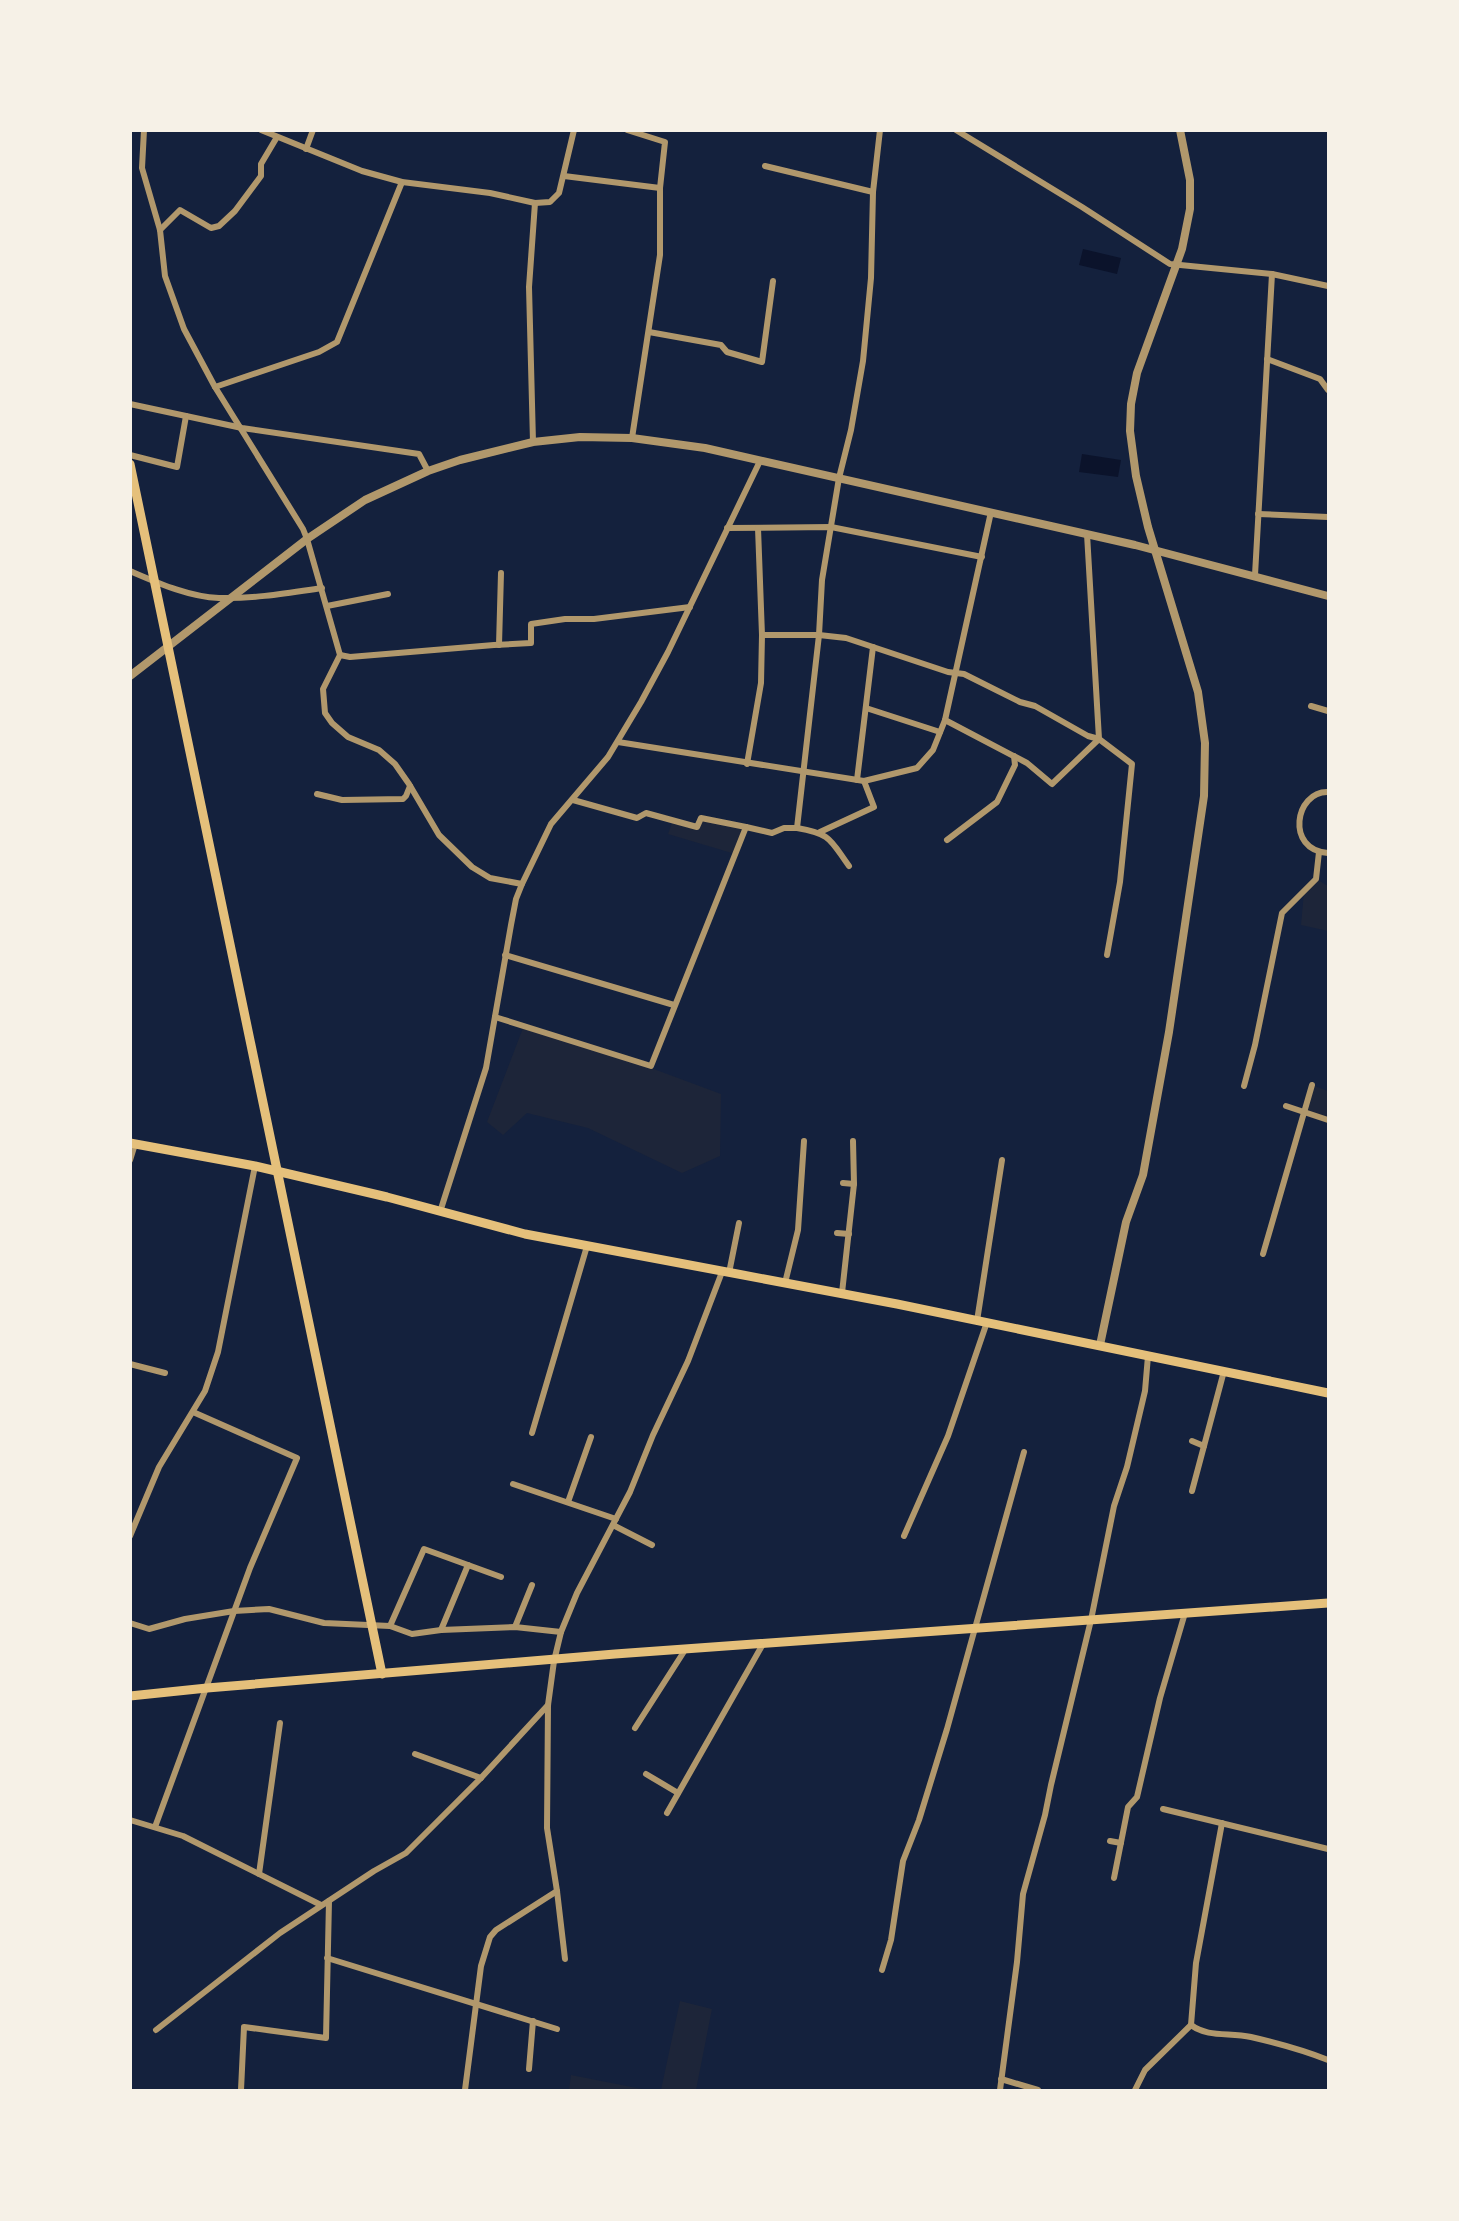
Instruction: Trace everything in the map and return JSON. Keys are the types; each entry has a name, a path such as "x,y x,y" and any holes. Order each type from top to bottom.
{"main road":[{"path":"130,464 382,1674"},
{"path":"133,1143 255,1166 587,1246 842,1293 1329,1393"},
{"path":"130,1696 554,1660 1329,1603"}],"street":[{"path":"144,130 142,168 159,230 165,276 184,329 215,387 242,428 307,539 340,655 323,688 325,712 332,723 348,737 379,750 395,764 440,835 472,867 490,878 522,884"},
{"path":"261,130 362,171 402,182 490,193 535,203 550,202 559,192 574,130"},
{"path":"306,149 313,130"},
{"path":"627,130 665,142 660,188 660,255 632,438"},
{"path":"797,828 819,635 822,580 839,478 851,430 863,360 872,278 873,192 880,130"},
{"path":"956,130 1082,207 1162,260 1176,265 1272,274 1329,286"},
{"path":"1100,1346 1126,1222 1141,1184 1145,1164 1169,1032 1204,796 1205,743 1198,692 1148,527 1136,476 1130,431 1130,415 1137,373 1176,265 1187,226 1191,192 1180,130"},
{"path":"159,230 180,210 211,228 219,226 235,211 261,176 261,164 277,137"},
{"path":"765,166 873,192"},
{"path":"564,176 660,188"},
{"path":"215,387 319,352 337,342 402,182"},
{"path":"533,442 529,287 535,203"},
{"path":"1255,575 1272,274"},
{"path":"649,332 721,345 727,352 762,362 773,281"},
{"path":"1267,358 1320,379 1329,390"},
{"path":"130,404 242,428 419,454 428,471"},
{"path":"130,455 177,467 186,416"},
{"path":"130,676 307,539 365,500 428,471 496,449 580,437 632,438 687,445 759,460 1156,550 1329,596"},
{"path":"440,1212 486,1068 505,955 516,899 522,884 551,825 618,742 668,652 759,460"},
{"path":"618,742 747,764 861,780 917,768 933,750 945,720 991,512"},
{"path":"1258,514 1329,517"},
{"path":"728,528 831,527 982,557"},
{"path":"747,764 761,683 762,635 758,528"},
{"path":"945,720 1027,763 1052,784 1099,739 1087,534"},
{"path":"130,571 168,587 212,597 262,596 322,588"},
{"path":"499,645 501,573"},
{"path":"327,606 388,594"},
{"path":"340,655 350,657 531,644 531,624 565,619 594,620 690,607"},
{"path":"762,635 819,635 846,638 948,672 964,674 1020,702 1035,706 1088,736 1099,739 1132,764 1120,882 1107,955"},
{"path":"820,832 874,807 861,780 873,647"},
{"path":"1311,706 1329,711"},
{"path":"866,708 940,732"},
{"path":"947,840 997,802 1015,765 1014,756"},
{"path":"317,794 342,800 403,800 410,786"},
{"path":"1329,792 1324,791 1311,797 1299,821 1299,832 1305,843 1319,852 1329,853"},
{"path":"573,800 637,818 646,813 697,827 701,818 772,833 784,828 820,832 827,837 849,866"},
{"path":"495,1017 651,1066 746,827"},
{"path":"1244,1086 1255,1045 1282,913 1316,879 1319,852"},
{"path":"505,955 674,1005"},
{"path":"1263,1254 1312,1085"},
{"path":"1286,1106 1329,1120"},
{"path":"785,1283 798,1230 804,1141"},
{"path":"842,1293 854,1184 853,1141"},
{"path":"130,1160 133,1143"},
{"path":"904,1536 948,1436 982,1322 1002,1160"},
{"path":"130,1536 159,1467 205,1391 218,1352 255,1166"},
{"path":"843,1183 854,1184"},
{"path":"565,1959 547,1828 548,1705 554,1660 561,1632 577,1593 615,1522 688,1361 725,1273 739,1223"},
{"path":"837,1233 849,1234"},
{"path":"532,1433 587,1246"},
{"path":"1000,2091 1017,1962 1023,1894 1045,1815 1091,1620 1114,1506 1127,1467 1145,1391 1148,1356"},
{"path":"130,1364 165,1373"},
{"path":"1192,1491 1224,1371"},
{"path":"155,1827 234,1611 297,1458 193,1412"},
{"path":"567,1502 591,1437"},
{"path":"1192,1441 1204,1446"},
{"path":"882,1970 891,1940 903,1861 919,1820 948,1729 1024,1452"},
{"path":"513,1484 567,1502 615,1522 652,1545"},
{"path":"390,1626 424,1549 501,1577"},
{"path":"441,1630 468,1565"},
{"path":"515,1627 532,1585"},
{"path":"130,1623 149,1629 185,1619 234,1611 269,1610 324,1623 390,1626 412,1634 441,1630 515,1627 561,1632"},
{"path":"1114,1878 1128,1807 1137,1797 1160,1698 1185,1613"},
{"path":"667,1813 763,1644"},
{"path":"635,1728 685,1650"},
{"path":"156,2030 280,1933 374,1871 406,1853 481,1778 548,1705"},
{"path":"259,1874 280,1723"},
{"path":"415,1754 481,1778"},
{"path":"646,1774 678,1793"},
{"path":"1163,1809 1329,1850"},
{"path":"130,1820 183,1836 321,1905"},
{"path":"1135,2091 1145,2070 1191,2025 1196,1963 1222,1823"},
{"path":"1110,1841 1121,1843"},
{"path":"465,2091 481,1966 493,1934 502,1925 557,1891"},
{"path":"241,2091 244,2027 326,2038 329,1901"},
{"path":"327,1958 557,2029"},
{"path":"529,2069 533,2021"},
{"path":"1191,2025 1200,2032 1248,2036 1329,2060"},
{"path":"1001,2079 1038,2091"}],"shaded area":[{"path":"1083,249 1121,258 1117,274 1079,265"},
{"path":"1082,454 1121,460 1118,477 1079,472"},
{"path":"701,818 746,827 735,854 668,834 673,820 696,827"},
{"path":"1316,879 1328,886 1328,931 1301,925 1304,892"},
{"path":"523,1028 651,1068 721,1094 720,1156 682,1173 588,1128 527,1113 503,1135 487,1122"},
{"path":"1312,1085 1328,1091 1328,1120 1304,1112"},
{"path":"680,2001 712,2009 696,2090 661,2090"},
{"path":"571,2075 647,2090 569,2090"}]}
